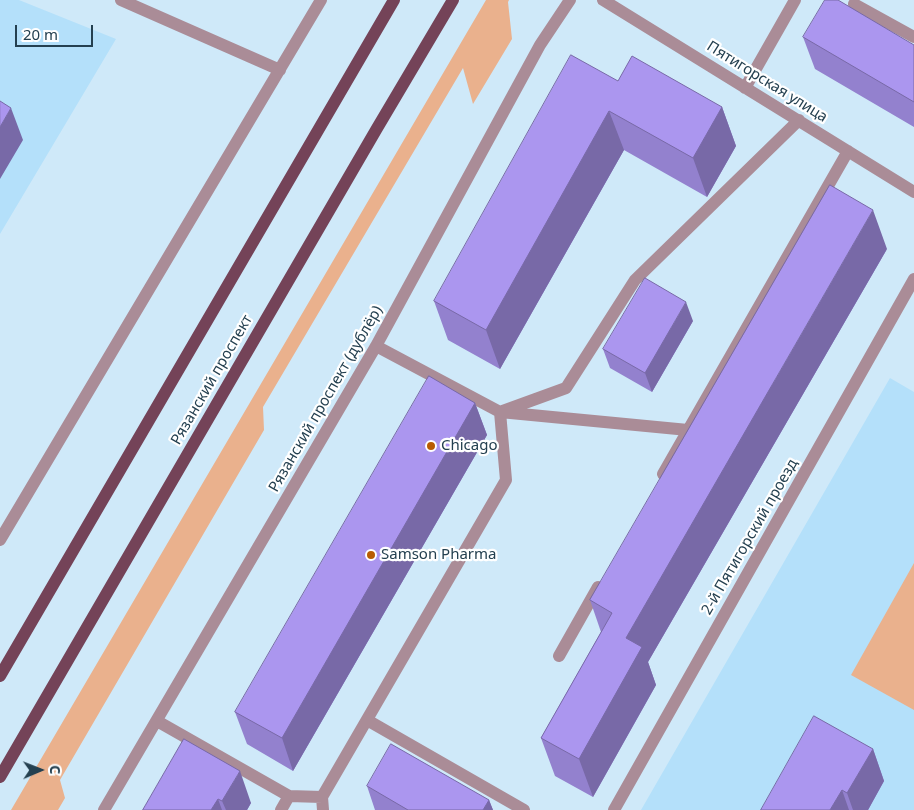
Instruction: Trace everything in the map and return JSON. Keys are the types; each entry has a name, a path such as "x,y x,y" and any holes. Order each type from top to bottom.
{"main road":[{"path":"0,676 394,0"},
{"name":"Рязанский проспект","path":"0,777 453,0"}],"street":[{"path":"121,0 280,70"},
{"path":"2,533 321,0"},
{"name":"Рязанский проспект (дублёр)","path":"104,810 376,346 540,45 570,0"},
{"name":"Пятигорская улица","path":"603,0 914,192"},
{"path":"745,88 795,0"},
{"path":"854,4 914,37"},
{"path":"500,412 566,388 635,280 799,120"},
{"path":"654,488 848,151"},
{"name":"2-й Пятигорский проезд","path":"614,810 914,279"},
{"path":"376,346 500,412 688,430"},
{"path":"157,721 289,796 323,804 367,720 506,480 500,412"},
{"path":"559,656 602,580"},
{"path":"367,720 524,810"},
{"path":"282,810 289,796"}],"shaded area":[{"path":"0,0 19,0 116,39 0,234"},
{"path":"486,0 509,0 512,39 473,104 463,68 263,407 264,430 60,780 65,798 58,810 11,810"},
{"path":"890,378 914,392 914,810 641,810"},
{"path":"914,563 914,710 851,675"}],"building":[{"path":"825,0 838,0 914,45 914,102 803,37"},
{"path":"571,55 618,81 632,56 722,107 693,158 609,111 486,330 434,301"},
{"path":"0,101 11,108 0,127"},
{"path":"830,185 873,210 626,638 642,647 579,759 541,738 612,613 590,600"},
{"path":"645,278 686,302 645,373 603,349"},
{"path":"429,376 475,403 282,738 235,712"},
{"path":"814,716 873,749 847,793 842,790 830,810 761,810"},
{"path":"184,739 240,771 222,801 218,799 211,810 143,810"},
{"path":"391,744 489,800 483,810 408,810 367,786"}],"place":[{"name":"Chicago","path":"431,446"},
{"name":"Samson Pharma","path":"371,555"}]}
